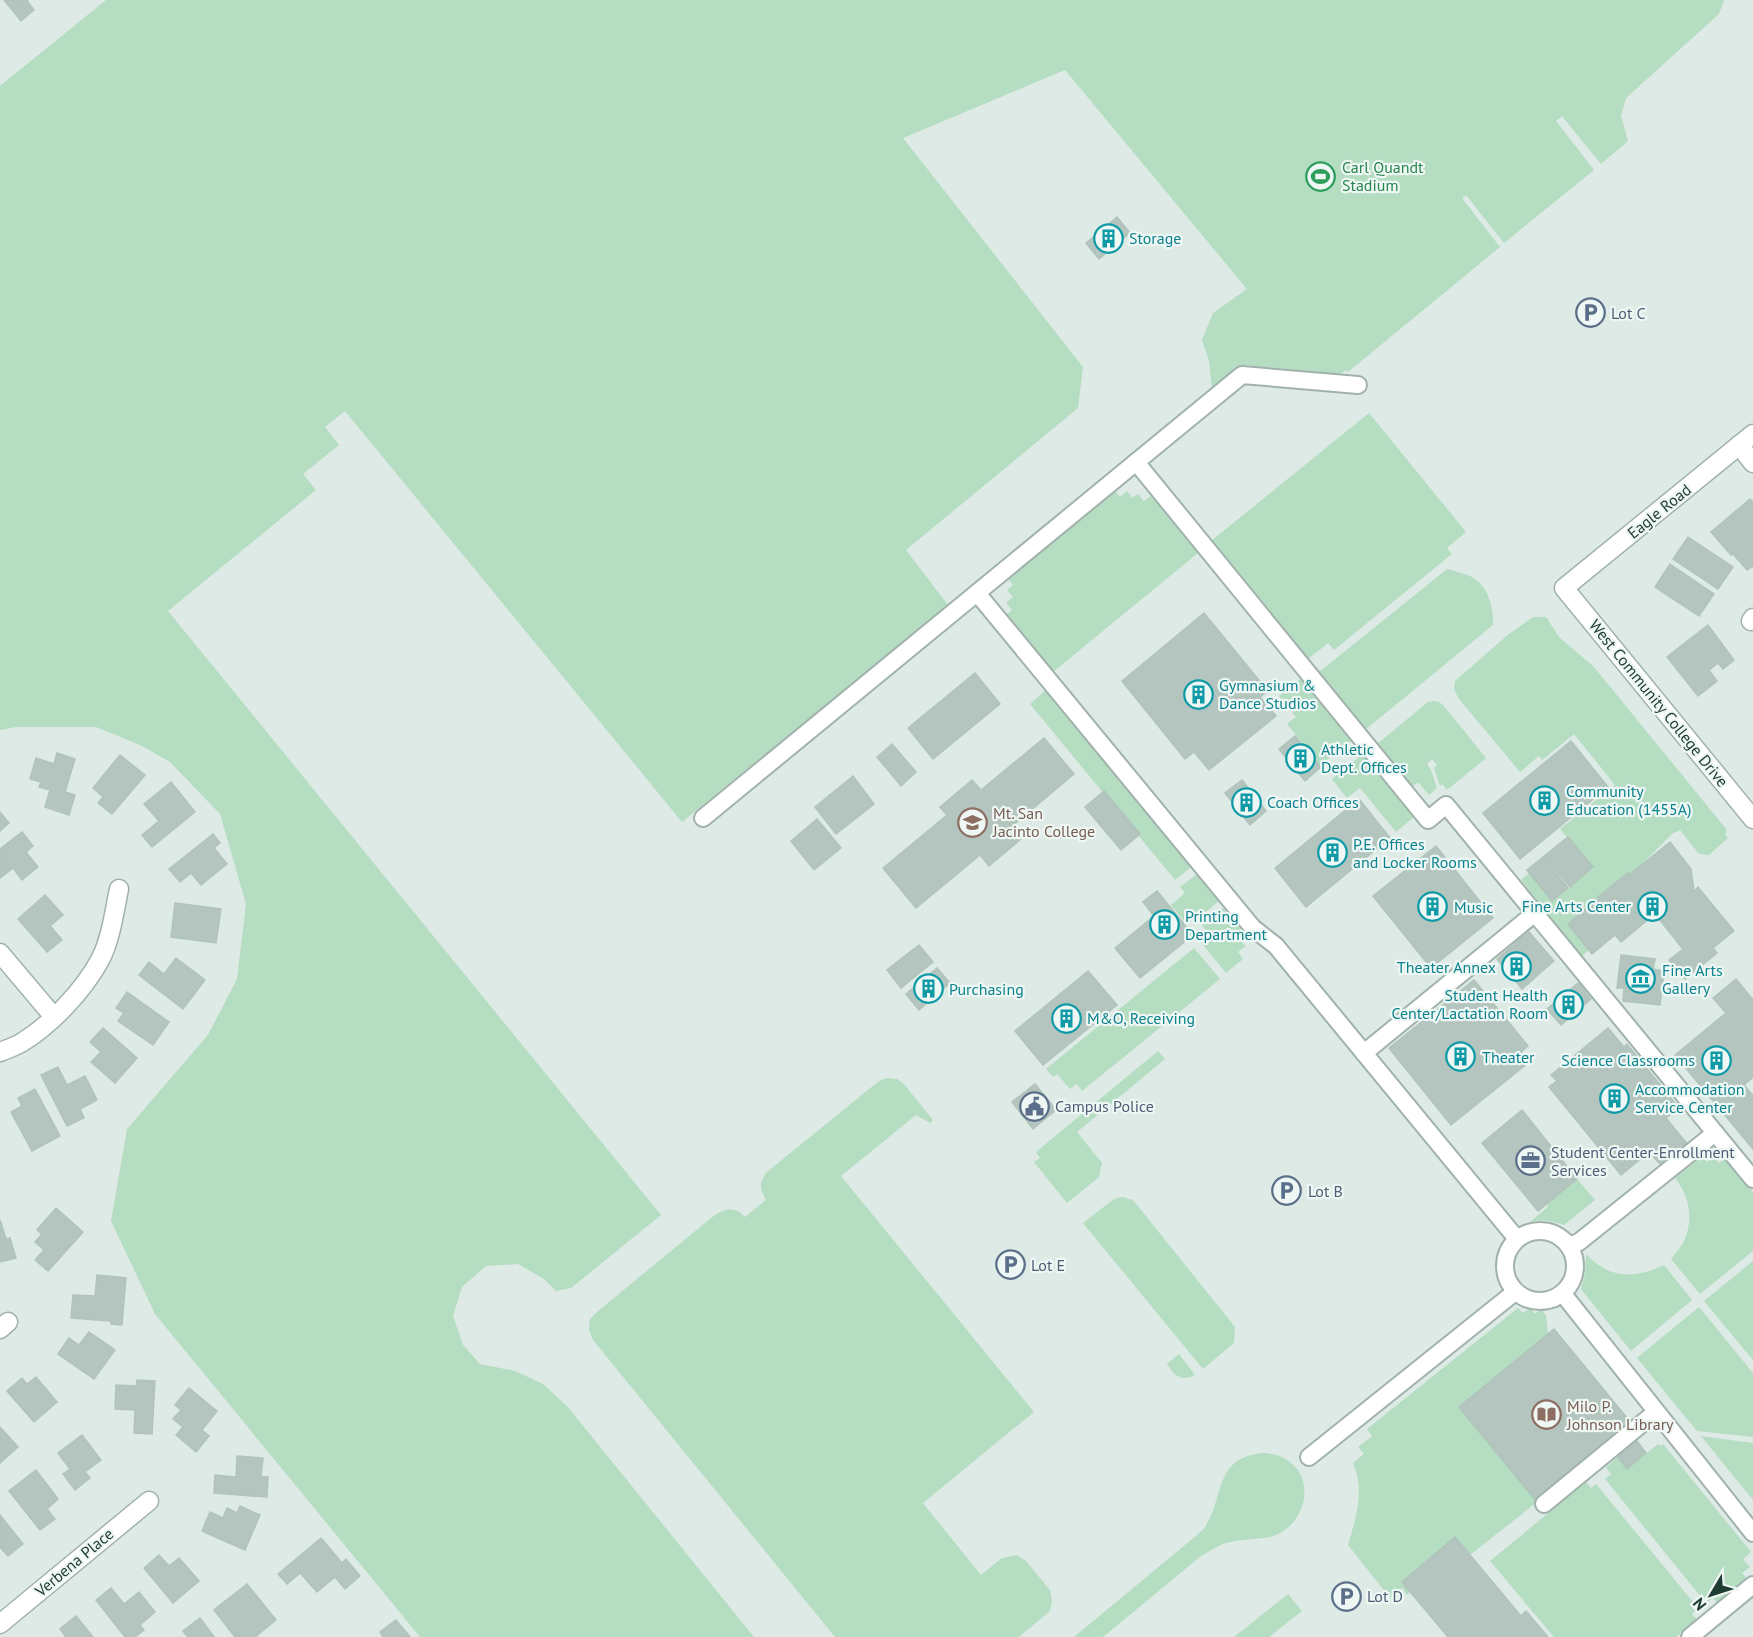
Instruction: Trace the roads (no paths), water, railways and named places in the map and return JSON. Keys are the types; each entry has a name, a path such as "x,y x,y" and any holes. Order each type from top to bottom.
{"street":[{"path":"703,818 1242,375 1358,385"},
{"name":"Eagle Road","path":"1564,588 1753,434"},
{"path":"1738,445 1753,463"},
{"path":"1136,462 1428,820 1446,805 1753,1179"},
{"name":"West Community College Drive","path":"1564,588 1753,819"},
{"path":"978,593 1253,928 1276,946 1517,1239"},
{"path":"0,1052 21,1043 54,1017 85,984 101,959 111,931 119,889"},
{"path":"1364,1053 1535,913"},
{"path":"0,953 54,1017"},
{"path":"1569,1246 1579,1242 1715,1133"},
{"path":"1535,1231 1545,1231 1554,1234 1569,1246 1574,1256 1574,1277 1563,1294 1544,1302 1533,1302 1515,1292 1504,1271 1509,1248 1517,1239 1535,1231"},
{"path":"1309,1457 1515,1292"},
{"path":"1563,1294 1753,1533"},
{"path":"1544,1504 1656,1412"},
{"name":"Verbena Place","path":"0,1624 149,1500"},
{"path":"1690,1637 1753,1585"}],"place":[{"name":"Carl Quandt Stadium","path":"1321,176"},
{"name":"Storage","path":"1108,238"},
{"name":"Lot C","path":"1590,313"},
{"name":"Gymnasium & Dance Studios","path":"1198,694"},
{"name":"Athletic Dept. Offices","path":"1300,758"},
{"name":"Community Education (1455A)","path":"1545,800"},
{"name":"Coach Offices","path":"1246,802"},
{"name":"Mt. San Jacinto College","path":"972,822"},
{"name":"P.E. Offices and Locker Rooms","path":"1332,853"},
{"name":"Fine Arts Center","path":"1652,906"},
{"name":"Music","path":"1433,907"},
{"name":"Printing Department","path":"1164,925"},
{"name":"Theater Annex","path":"1517,967"},
{"name":"Fine Arts Gallery","path":"1641,979"},
{"name":"Purchasing","path":"928,989"},
{"name":"Student Health Center/Lactation Room","path":"1569,1004"},
{"name":"M&O, Receiving","path":"1066,1018"},
{"name":"Theater","path":"1461,1057"},
{"name":"Science Classrooms","path":"1716,1060"},
{"name":"Accommodation Service Center","path":"1614,1098"},
{"name":"Campus Police","path":"1034,1106"},
{"name":"Student Center-Enrollment Services","path":"1530,1161"},
{"name":"Lot B","path":"1287,1191"},
{"name":"Lot E","path":"1010,1265"},
{"name":"Milo P. Johnson Library","path":"1546,1415"},
{"name":"Lot D","path":"1346,1596"}]}
